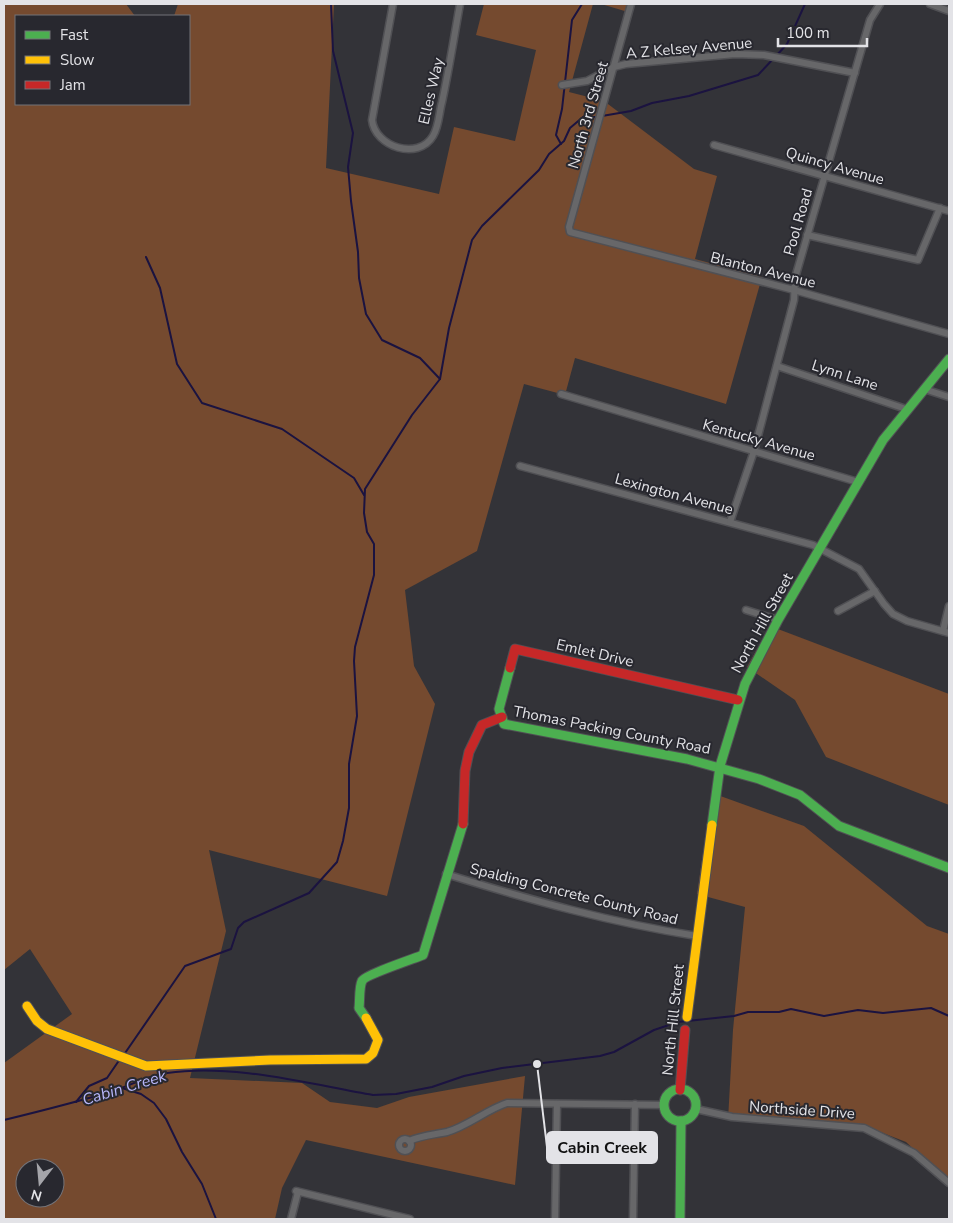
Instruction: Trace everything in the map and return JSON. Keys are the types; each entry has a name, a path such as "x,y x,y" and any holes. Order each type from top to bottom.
{"street":[{"name":"Elles Way","path":"393,4 372,120 373,128 380,138 405,149 416,149 426,145 436,130 450,65 460,4"},
{"name":"North 3rd Street","path":"570,232 569,227 631,4"},
{"name":"Pool Road","path":"730,522 754,451 807,235 870,20 880,4"},
{"path":"930,4 949,11"},
{"name":"A Z Kelsey Avenue","path":"614,67 735,54 783,58 855,73"},
{"path":"562,85 588,81 614,67"},
{"name":"Quincy Avenue","path":"714,145 949,211"},
{"path":"807,235 918,260 940,208"},
{"name":"Blanton Avenue","path":"570,232 794,290 949,334"},
{"name":"North Hill Street","path":"680,1090 685,1030 720,766 738,700 756,658 883,440 906,409 949,359"},
{"name":"Lynn Lane","path":"776,366 906,409"},
{"path":"924,388 949,397"},
{"name":"Kentucky Avenue","path":"561,394 858,482"},
{"name":"Lexington Avenue","path":"520,466 820,548 859,569 893,614 907,621 946,632"},
{"path":"838,611 876,591"},
{"path":"946,632 949,606"},
{"path":"746,610 778,620"},
{"name":"Emlet Drive","path":"502,717 499,709 515,649 738,700"},
{"path":"27,1006 37,1021 47,1029 137,1064 366,1059 374,1053 378,1046 375,1030 359,1008 362,982 368,975 399,966 423,955 428,943 446,874 465,818 465,771 469,752 482,725 502,717"},
{"name":"Thomas Packing County Road","path":"502,717 504,724 534,732 720,766"},
{"path":"720,766 794,792 811,803 826,820 839,826 949,868"},
{"name":"Spalding Concrete County Road","path":"446,874 658,930 697,936"},
{"path":"680,1090 693,1095 696,1109 691,1118 681,1122 667,1115 664,1105 671,1092 680,1090"},
{"path":"409,1141 430,1133 447,1132 492,1108 507,1103 664,1105"},
{"path":"555,1219 557,1104"},
{"path":"632,1219 634,1104"},
{"name":"Northside Drive","path":"696,1109 732,1117 864,1128 914,1153 949,1183"},
{"path":"680,1219 681,1122"},
{"path":"291,1219 297,1192 410,1219"}],"shaded area":[{"path":"4,4 126,4 134,15 15,15 15,105 190,105 190,15 174,15 178,4 334,4 326,168 439,194 454,127 515,141 536,50 476,35 484,4 593,4 569,92 604,101 694,169 717,176 695,259 762,277 726,404 575,358 565,395 524,384 477,551 405,590 414,666 435,704 387,896 209,850 226,931 190,1078 302,1083 330,1102 377,1108 409,1097 525,1076 515,1185 306,1140 282,1188 275,1219 4,1219 4,1063 72,1014 30,949 4,970"},
{"path":"601,4 630,4 628,12"},
{"path":"770,626 949,694 949,805 826,757 795,700 747,667"},
{"path":"712,793 804,826 927,926 949,934 949,1182 906,1142 870,1128 728,1120 733,1030 745,907 697,894"}],"waterway":[{"path":"331,4 333,51 353,133 348,167 358,252 359,278 366,314 382,340 420,358 440,379"},
{"path":"561,144 556,135 562,109 572,20 582,4"},
{"path":"777,55 787,44 805,4"},
{"path":"602,116 631,111 652,103 689,96 758,75 774,58"},
{"path":"123,1056 185,966 231,949 238,928 244,922 309,893 337,862 349,808 349,764 357,716 355,647 374,575 374,544 367,532 364,513 365,489 412,415 440,379 449,328 472,240 482,226 539,170 549,154 564,141 570,128 583,117 597,117"},
{"path":"146,257 160,288 177,364 202,403 282,429 354,478 364,495"},
{"name":"Cabin Creek","path":"4,1120 120,1089 146,1078 167,1073 192,1071 244,1073 373,1095 396,1094 432,1087 464,1076 502,1068 600,1056 614,1052 654,1030 678,1022 734,1016 748,1012 779,1012 791,1009 824,1016 858,1010 883,1013 931,1008 949,1016"},
{"path":"76,1102 89,1086 107,1078 120,1059"},
{"path":"122,1088 141,1094 154,1103 166,1119 182,1152 202,1184 216,1219"}],"traffic: fast":[{"path":"712,825 720,766 745,684 778,620 883,440 949,359"},
{"path":"510,668 499,709 504,724 687,759 759,779 800,795 839,826 949,868"},
{"path":"366,1018 359,1008 362,981 380,971 423,955 463,824"},
{"path":"680,1089 686,1090 691,1094 695,1099 696,1105 695,1111 691,1116 686,1120 680,1121 674,1120 669,1116 665,1111 664,1105 665,1099 669,1094 674,1090 680,1089"},
{"path":"680,1219 681,1121"}],"traffic: slow":[{"path":"687,1017 712,825"},
{"path":"27,1006 37,1021 47,1029 146,1066 270,1060 366,1059 373,1053 378,1040 366,1018"}],"traffic: jam":[{"path":"510,668 515,649 738,700"},
{"path":"463,824 465,771 469,752 482,725 502,717"},
{"path":"680,1090 685,1030"}],"place":[{"name":"Cabin Creek","path":"537,1064"}]}
